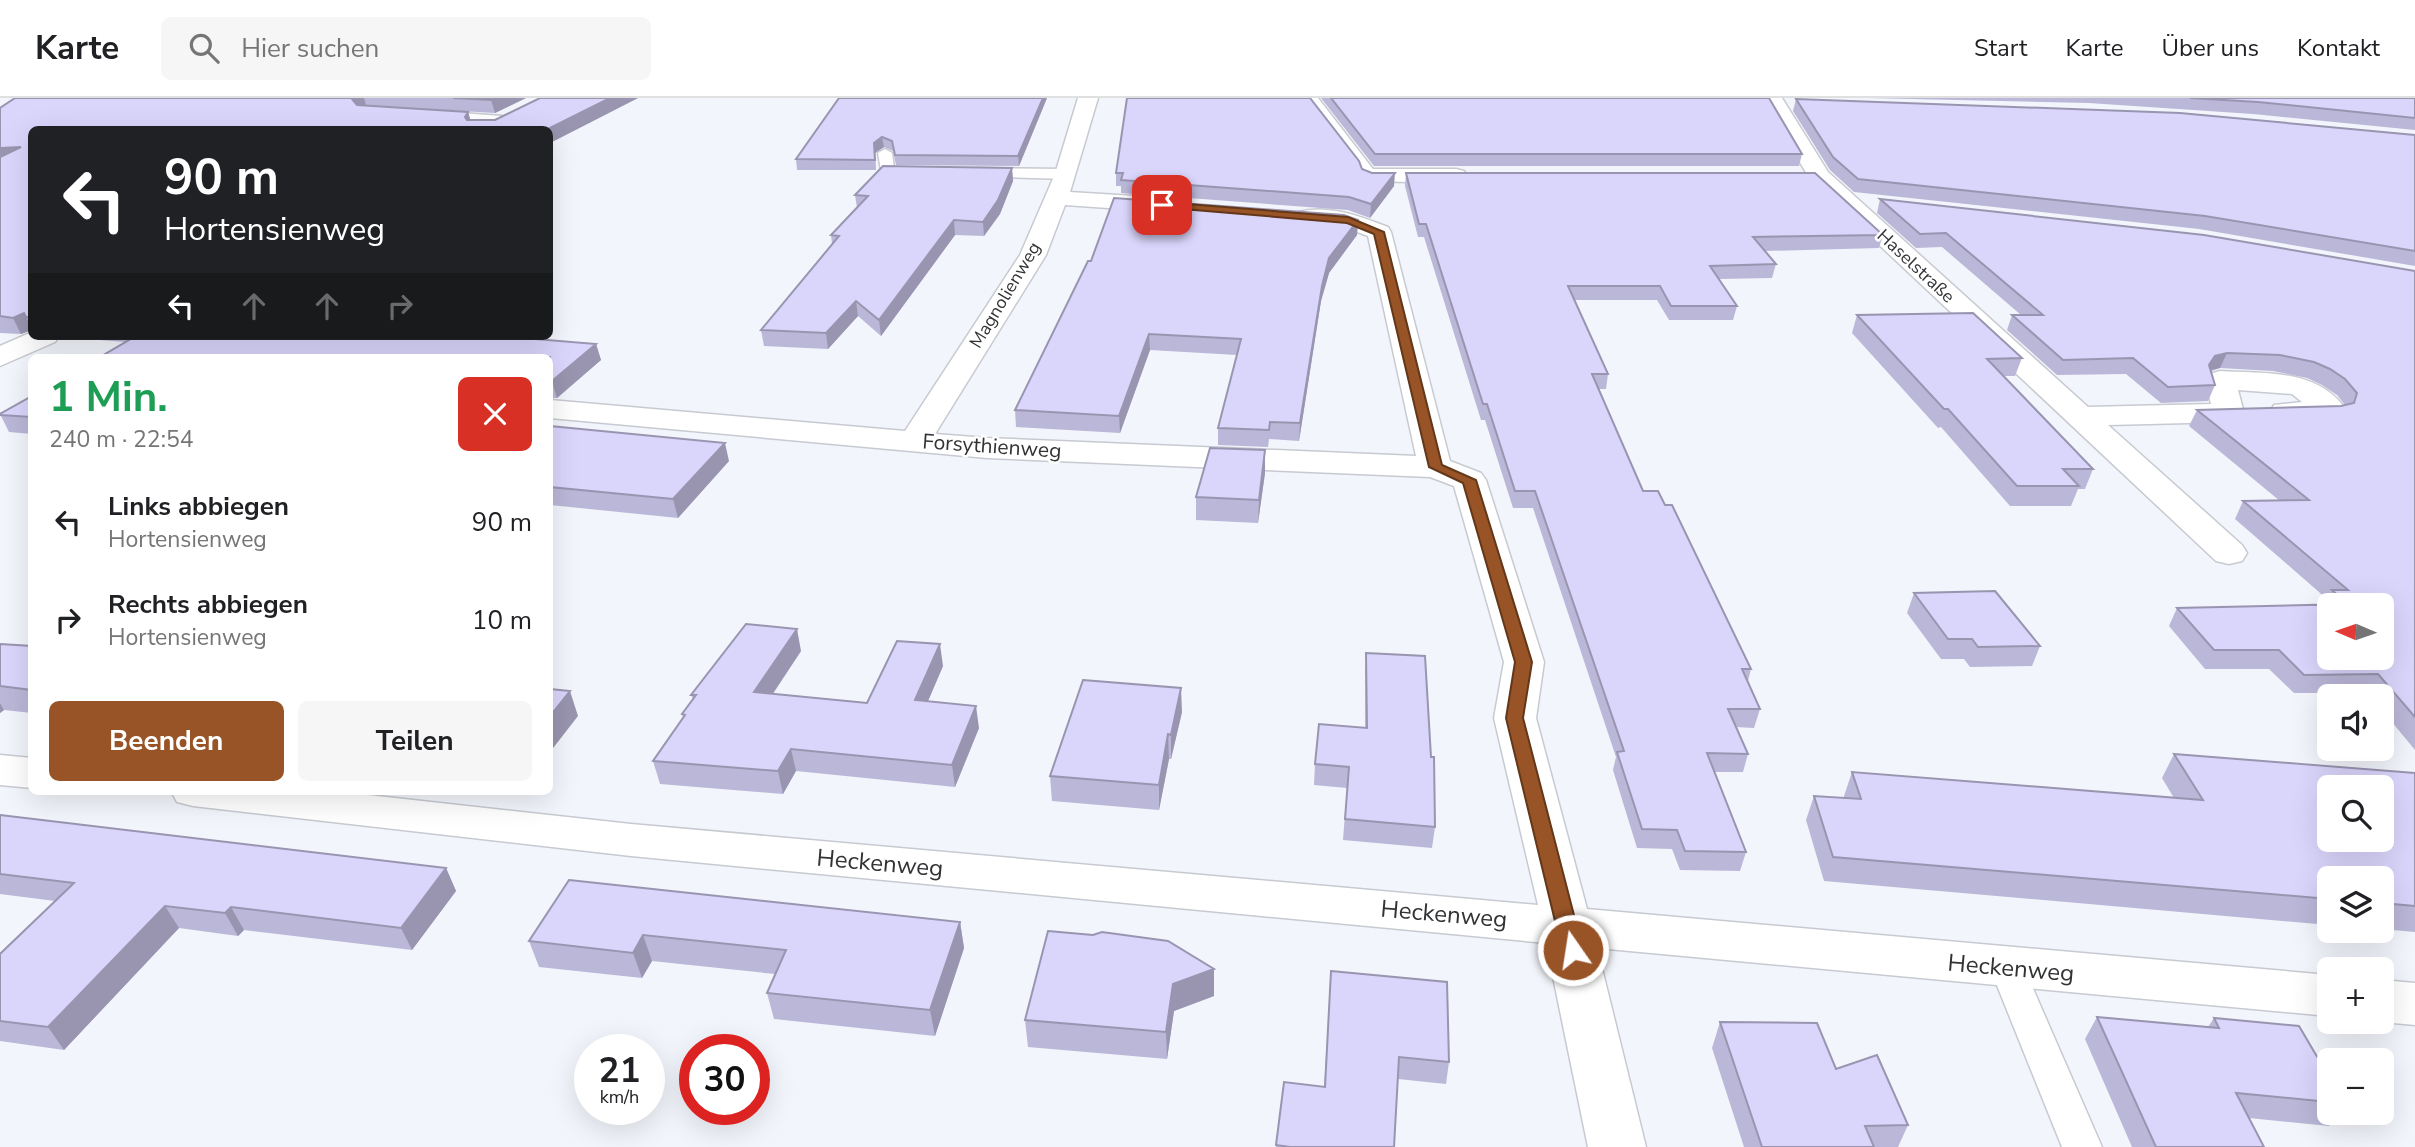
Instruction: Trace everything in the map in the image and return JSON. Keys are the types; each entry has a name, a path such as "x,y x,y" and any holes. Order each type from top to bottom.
{"street":[{"name":"Magnolienweg","path":"914,441 1033,255 1061,186 1088,98"},
{"name":"Haselstraße","path":"1784,101 1819,176 2229,553"},
{"path":"489,126 525,109"},
{"path":"1371,176 1483,176"},
{"path":"1791,176 1819,176"},
{"path":"1061,186 1202,208"},
{"path":"1847,202 1885,203"},
{"path":"1282,215 1348,220 1379,232 1435,467"},
{"path":"0,359 37,340"},
{"path":"0,359 28,362"},
{"name":"Forsythienweg","path":"553,409 987,448 1435,467 1469,480 1524,662 1515,718 1567,925"},
{"path":"2082,416 2229,413"},
{"path":"0,769 28,772"},
{"name":"Heckenweg","path":"229,795 631,840 2317,995"},
{"path":"1567,925 1617,1147"}],"lane":[{"path":"1311,98 1371,176"},
{"path":"422,114 502,120"},
{"path":"885,153 887,173 929,173"},
{"path":"956,173 1061,186"},
{"path":"2007,968 2082,1147"}],"building":[{"path":"15,98 353,98 357,105 468,112 465,117 467,120 495,120 540,98 610,98 553,126 28,126 28,317 24,313 13,318 0,316 0,157 21,147 0,148 0,108"},
{"path":"453,98 496,98 491,100"},
{"path":"839,98 1043,98 1018,156 895,155 892,141 882,137 874,143 875,160 796,159"},
{"path":"1127,98 1310,98 1359,161 1362,169 1372,173 1395,173 1371,204 1349,197 1121,180 1123,173 1116,173"},
{"path":"1331,98 1769,98 1802,154 1375,154"},
{"path":"2190,98 2415,98 2415,118 2258,102"},
{"path":"1796,99 2180,113 2415,135 2415,251 2205,216 1858,179 1833,157"},
{"path":"883,166 1012,168 998,200 983,222 954,220 879,320 856,301 826,333 761,330 839,236 831,235 868,196 855,195"},
{"path":"1406,173 1815,173 1883,235 1753,237 1776,264 1710,266 1737,306 1671,306 1660,286 1568,286 1608,374 1592,374 1643,491 1658,491 1665,505 1672,505 1751,669 1742,669 1760,709 1728,709 1748,754 1707,753 1746,852 1685,851 1677,830 1642,829 1617,752 1624,751 1535,491 1515,491 1487,404 1483,404 1426,224 1419,224"},
{"path":"1114,198 1344,215 1358,220 1329,258 1300,423 1270,422 1269,430 1218,428 1241,339 1149,334 1119,416 1015,410 1088,261 1091,261"},
{"path":"1880,199 2204,235 2415,271 2415,717 2394,693 2394,684 2387,684 2378,674 2304,675 2279,650 2214,650 2177,608 2317,605 2317,670 2394,670 2394,593 2335,593 2332,590 2348,590 2243,501 2309,500 2197,410 2341,406 2354,403 2357,393 2345,379 2314,362 2280,355 2227,353 2215,356 2209,365 2215,385 2168,387 2133,358 2063,360 2012,315 2043,315 1946,233 1920,234"},
{"path":"1973,313 2022,358 1987,359 2093,469 2063,469 2079,486 2017,486 1948,409 1944,409 1857,315"},
{"path":"129,340 548,340 596,344 553,380 553,354 105,354"},
{"path":"28,398 28,417 0,414"},
{"path":"553,426 725,443 673,499 553,487"},
{"path":"1210,448 1265,450 1259,500 1196,497"},
{"path":"1995,591 2040,646 1978,647 1972,639 1948,639 1914,593"},
{"path":"746,624 797,629 754,692 867,703 897,641 940,644 915,700 976,706 952,765 791,749 778,771 653,761 696,695 691,695"},
{"path":"0,644 28,646 28,690 0,686"},
{"path":"1366,653 1425,656 1431,757 1434,757 1435,827 1345,819 1349,767 1315,764 1319,724 1367,728"},
{"path":"1083,680 1181,688 1171,735 1168,734 1159,785 1050,776"},
{"path":"553,689 570,691 553,712"},
{"path":"2174,754 2415,773 2415,906 2394,904 2394,866 2317,866 2317,898 1833,857 1814,796 1861,799 1852,772 2203,800"},
{"path":"0,815 446,868 401,928 231,907 225,913 165,906 48,1027 0,1021 0,954 74,883 0,874"},
{"path":"569,880 960,922 930,1010 767,993 786,950 643,935 633,953 529,941"},
{"path":"1048,931 1093,935 1102,932 1168,941 1214,969 1173,984 1166,1032 1025,1020"},
{"path":"1331,971 1447,982 1449,1062 1399,1057 1394,1147 1276,1145 1284,1082 1325,1087"},
{"path":"2097,1017 2219,1028 2214,1018 2299,1026 2317,1057 2317,1101 2236,1093 2264,1147 2156,1147"},
{"path":"1720,1022 1817,1023 1836,1069 1877,1055 1908,1125 1865,1126 1874,1147 1762,1147"}],"route":[{"path":"1162,205 1348,220 1379,232 1435,467 1469,480 1524,662 1515,718 1573,950"}]}
